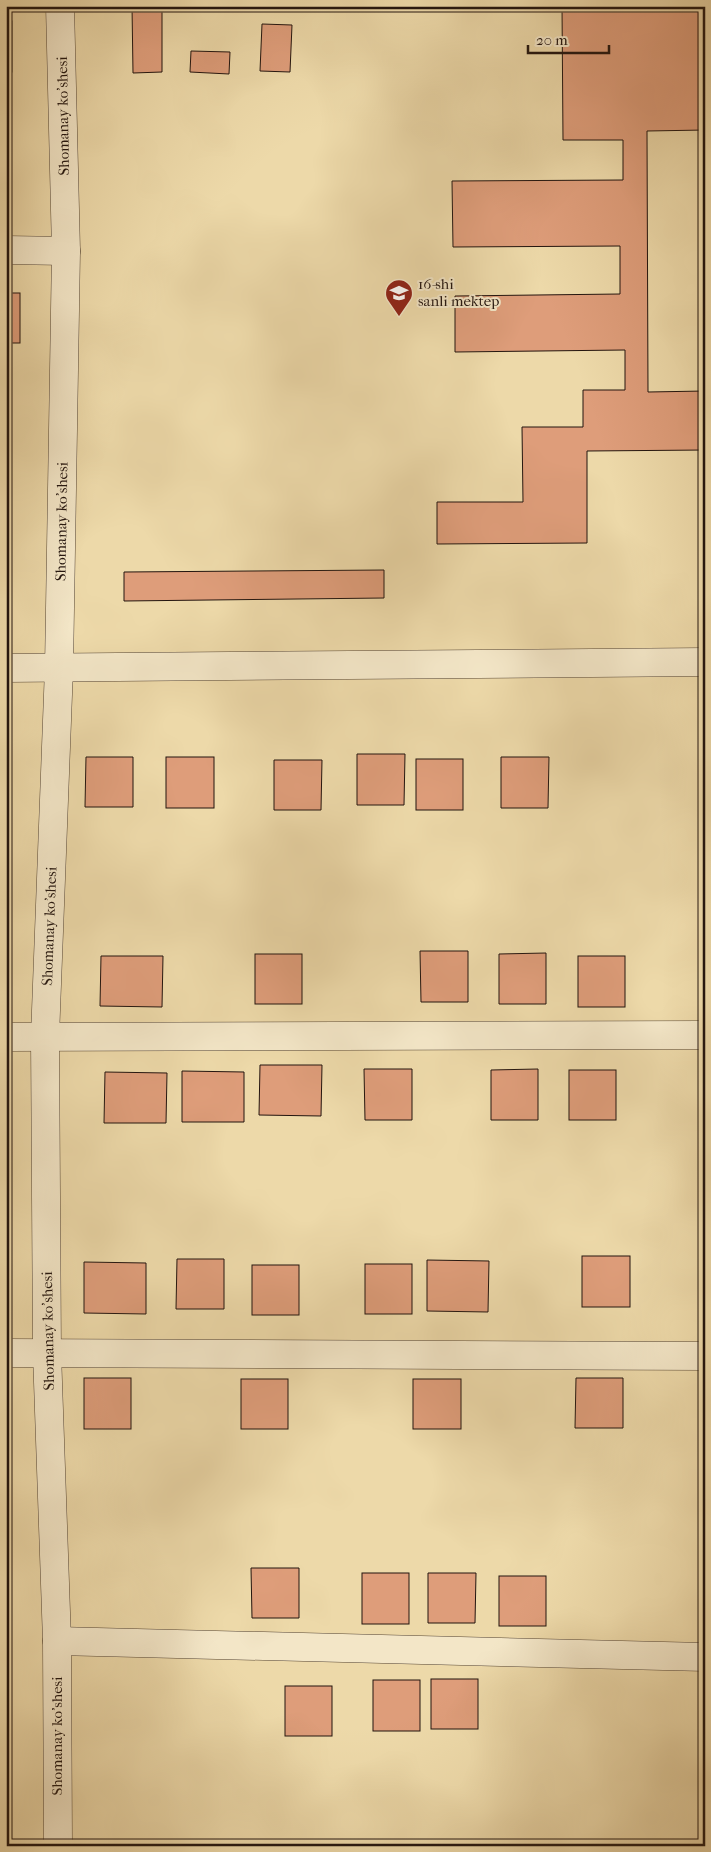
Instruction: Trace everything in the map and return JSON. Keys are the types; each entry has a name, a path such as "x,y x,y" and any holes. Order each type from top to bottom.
{"street":[{"name":"Shomanay ko'shesi","path":"58,1846 57,1641 47,1353 45,1037 58,668 66,250 60,6"},
{"path":"6,250 66,250"},
{"path":"6,668 705,662"},
{"path":"6,1037 705,1035"},
{"path":"6,1353 705,1356"},
{"path":"57,1641 705,1656"}],"building":[{"path":"132,6 162,6 162,72 133,73"},
{"path":"562,6 704,6 705,130 647,131 648,392 705,391 705,450 587,451 587,543 437,544 437,502 523,502 522,427 583,427 583,390 625,390 625,350 455,352 455,296 620,294 620,246 453,247 452,181 623,180 623,140 563,140"},
{"path":"6,21 12,21 12,72 6,72"},
{"path":"262,24 292,25 290,72 260,71"},
{"path":"191,51 230,52 229,74 190,72"},
{"path":"6,151 11,151 11,201 6,201"},
{"path":"6,293 20,293 20,343 6,343"},
{"path":"6,568 9,568 9,619 6,619"},
{"path":"384,570 384,598 124,601 124,572"},
{"path":"357,754 405,754 404,805 357,805"},
{"path":"86,757 133,757 133,807 85,807"},
{"path":"166,757 214,757 214,808 166,808"},
{"path":"501,757 549,757 548,808 501,808"},
{"path":"416,759 463,759 463,810 416,810"},
{"path":"274,760 322,760 321,810 274,810"},
{"path":"420,951 468,951 468,1002 421,1002"},
{"path":"546,953 546,1004 499,1004 499,954"},
{"path":"255,954 302,954 302,1004 255,1004"},
{"path":"101,956 163,956 162,1007 100,1006"},
{"path":"578,956 625,956 625,1007 578,1007"},
{"path":"260,1065 322,1065 321,1116 259,1115"},
{"path":"364,1069 412,1069 412,1120 365,1120"},
{"path":"538,1069 538,1120 491,1120 491,1070"},
{"path":"569,1070 616,1070 616,1120 569,1120"},
{"path":"182,1071 244,1072 244,1122 182,1122"},
{"path":"105,1072 167,1073 166,1123 104,1123"},
{"path":"582,1256 630,1256 630,1307 582,1307"},
{"path":"177,1259 224,1259 224,1309 176,1309"},
{"path":"427,1260 489,1261 488,1312 427,1311"},
{"path":"84,1262 146,1263 146,1314 84,1313"},
{"path":"365,1264 412,1264 412,1314 365,1314"},
{"path":"252,1265 299,1265 299,1315 252,1315"},
{"path":"84,1378 131,1378 131,1429 84,1429"},
{"path":"576,1378 623,1378 623,1428 575,1428"},
{"path":"241,1379 288,1379 288,1429 241,1429"},
{"path":"413,1379 461,1379 461,1429 413,1429"},
{"path":"251,1568 299,1568 299,1618 252,1618"},
{"path":"362,1573 409,1573 409,1624 362,1624"},
{"path":"428,1573 476,1573 475,1623 428,1623"},
{"path":"499,1576 546,1576 546,1626 499,1626"},
{"path":"431,1679 478,1679 478,1729 431,1729"},
{"path":"373,1680 420,1680 420,1731 373,1731"},
{"path":"285,1686 332,1686 332,1736 285,1736"}],"place":[{"name":"16-shi sanli mektep","path":"399,317"}]}
